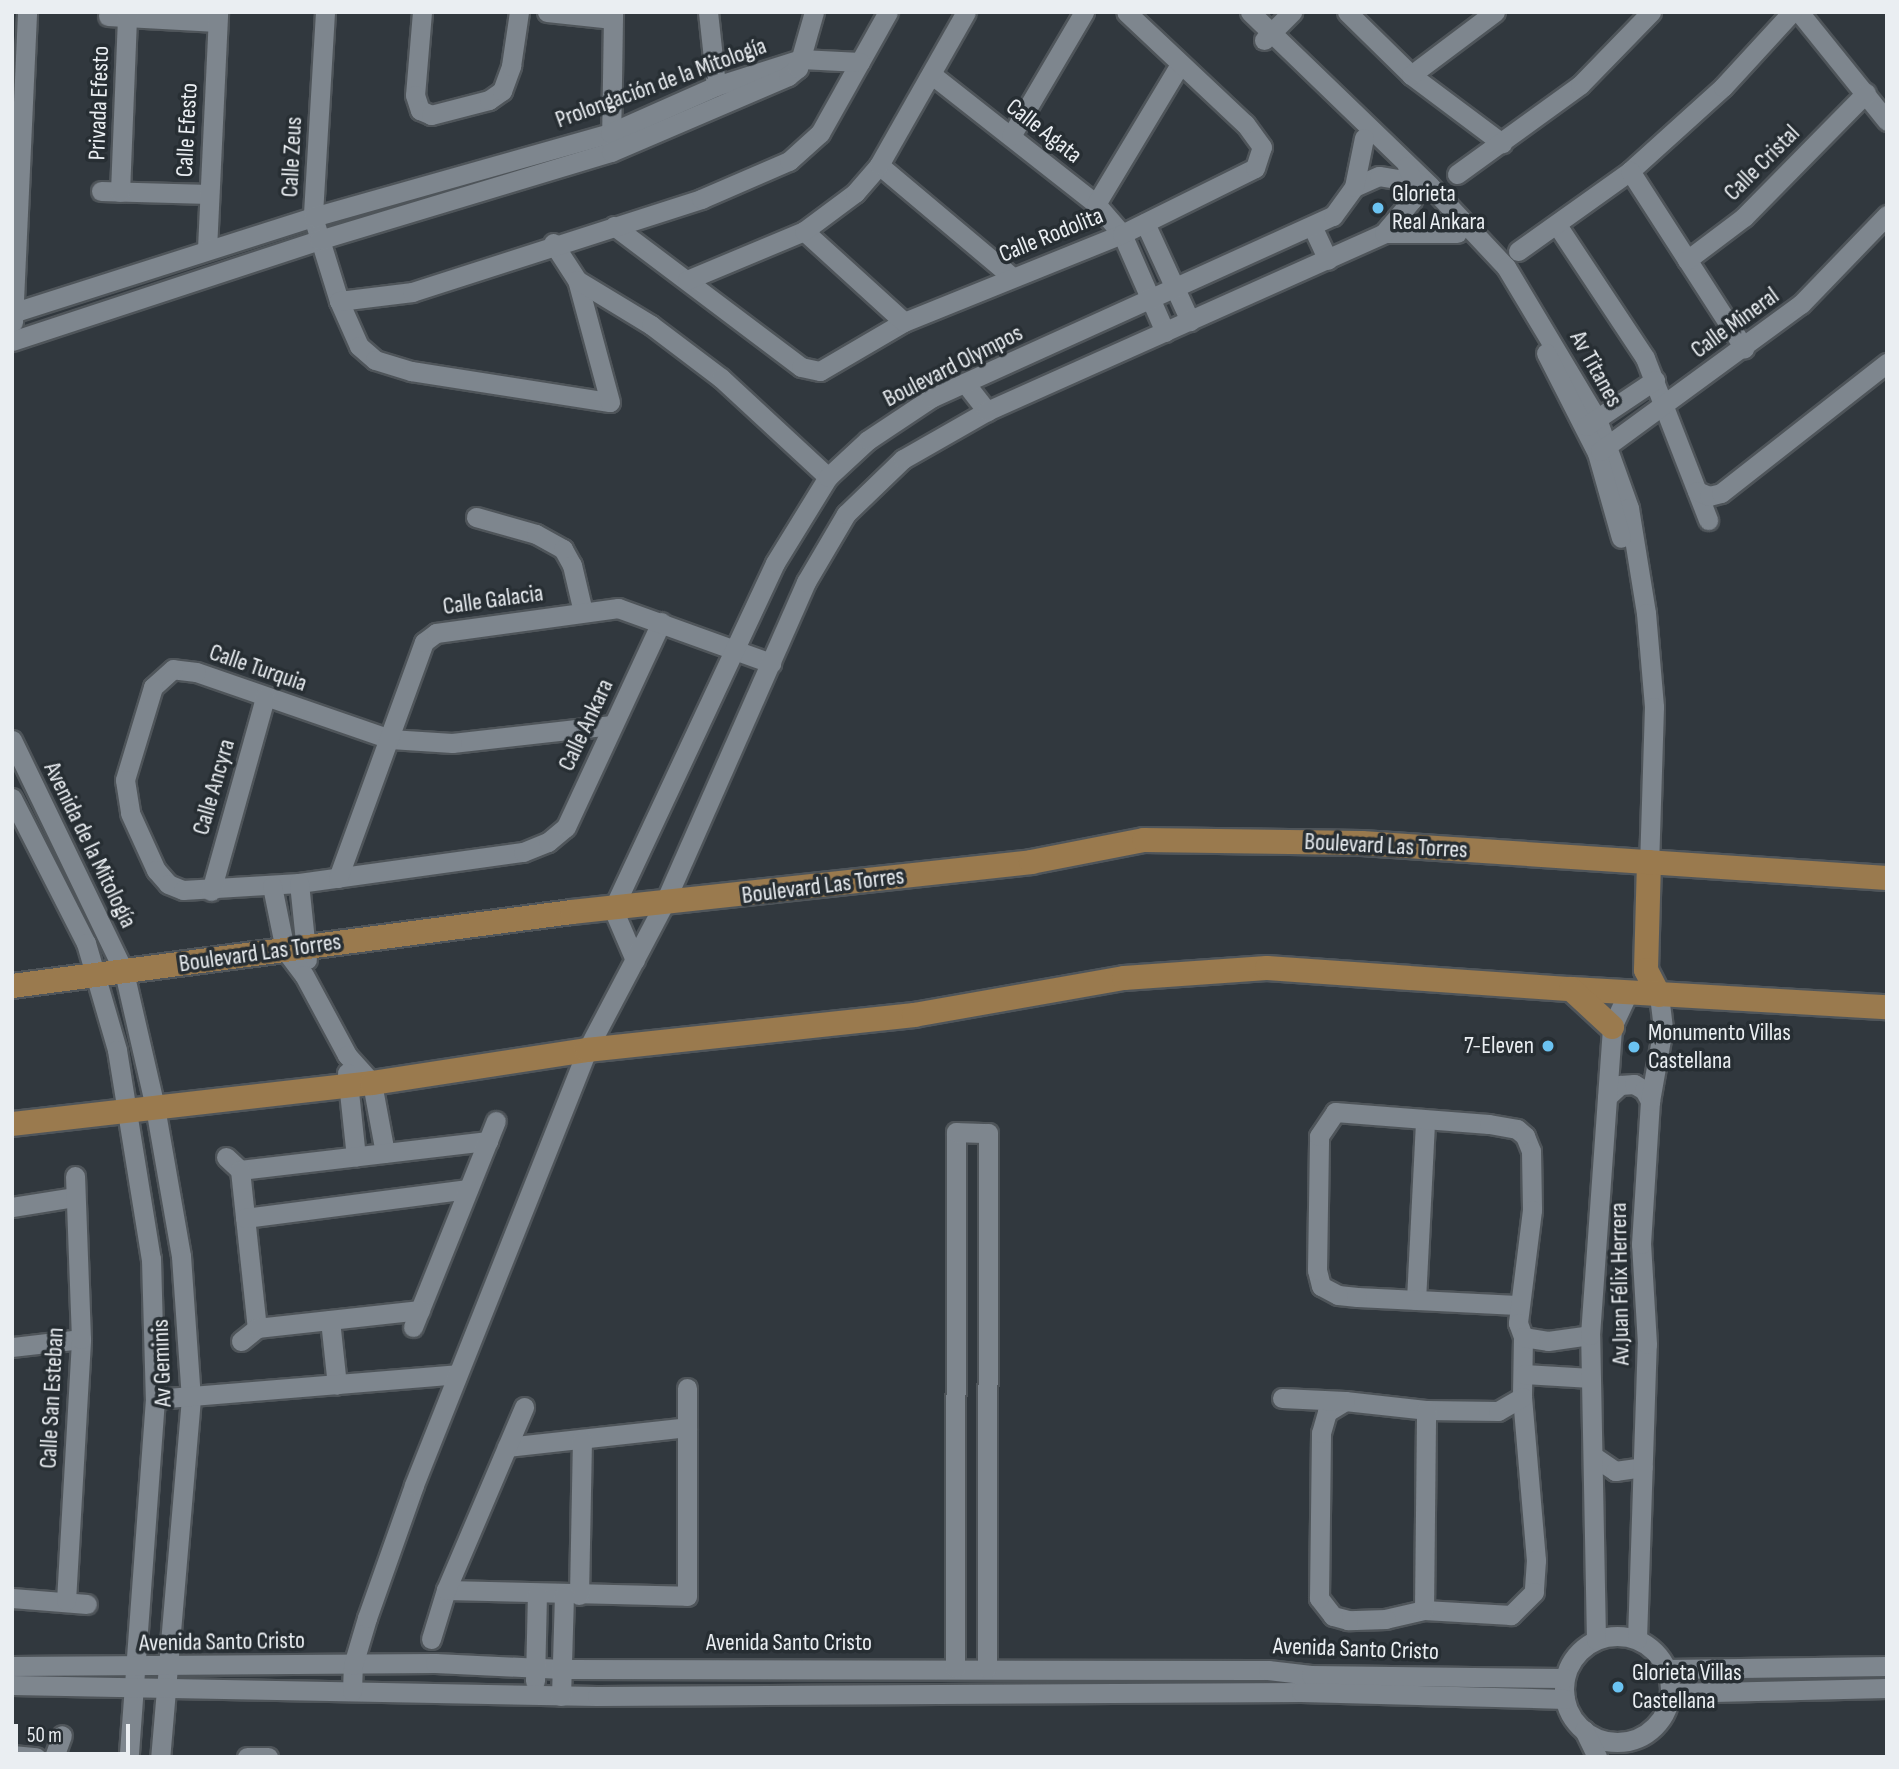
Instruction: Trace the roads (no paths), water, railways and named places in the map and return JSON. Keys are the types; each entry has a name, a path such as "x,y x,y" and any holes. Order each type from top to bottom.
{"main road":[{"name":"Boulevard Las Torres","path":"12,986 613,909 1031,862 1144,840 1362,843 1887,878"},
{"path":"1628,992 1642,861"},
{"path":"1642,861 1646,970 1659,995"},
{"path":"12,1124 372,1083 587,1050 914,1015 1124,978 1268,968 1659,995 1887,1007"},
{"path":"1571,989 1612,1027"}],"street":[{"name":"Calle Zeus","path":"325,12 313,217 339,301 359,346 388,366 610,402 577,280"},
{"path":"422,12 415,95 420,110 430,115 489,100 502,91 511,66 519,12"},
{"path":"547,12 613,16 611,143"},
{"path":"708,12 716,86"},
{"path":"814,12 801,59 860,62"},
{"path":"339,301 412,292 553,243 701,199 764,174 806,150 888,12"},
{"path":"687,280 804,231 845,202 879,165 966,12"},
{"path":"1011,136 1084,12"},
{"name":"Calle Rodolita","path":"614,226 810,372 832,365 904,322 1145,223 1242,176 1261,158 1262,147 1245,124 1126,12"},
{"path":"1267,37 1292,12"},
{"path":"1347,12 1412,75 1502,143"},
{"path":"1412,75 1495,12"},
{"path":"1457,174 1580,85 1651,12"},
{"path":"1518,251 1630,171 1723,87 1792,12"},
{"path":"1799,12 1887,121"},
{"path":"12,339 22,15"},
{"name":"Privada Efesto","path":"209,194 111,191 118,16 217,17"},
{"name":"Av Titanes","path":"1251,16 1267,37 1364,138 1506,267 1591,423 1603,449 1637,633 1641,717 1642,861"},
{"name":"Calle Efesto","path":"207,249 217,17"},
{"name":"Av Titanes","path":"1267,37 1410,180 1457,233 1521,313 1591,423"},
{"name":"Prolongación de la Mitología","path":"13,313 313,217 611,143 716,86 801,59"},
{"name":"Prolongación de la Mitología","path":"12,339 611,143 768,86 798,68 801,59"},
{"path":"1096,204 1180,64"},
{"name":"Calle Agata","path":"931,74 1096,204 1122,233 1165,332"},
{"name":"Calle Cristal","path":"1687,260 1744,217 1866,93"},
{"name":"Boulevard Olympos","path":"613,909 669,797 733,649 775,563 828,477 896,419 965,383 1313,228 1342,207 1354,187 1364,138"},
{"path":"879,165 1012,277"},
{"path":"1630,171 1744,348"},
{"path":"1354,187 1368,177 1410,180"},
{"path":"352,1690 353,1665 457,1374 587,1050 664,904 806,582 846,514 903,459 987,411 1384,233 1405,212 1410,180"},
{"path":"1405,212 1400,188 1410,180"},
{"name":"Calle Mineral","path":"1603,449 1801,304 1887,215"},
{"path":"1145,223 1190,321"},
{"path":"1557,225 1632,336 1655,380 1666,402 1708,520"},
{"path":"1313,228 1328,260"},
{"path":"804,231 904,322"},
{"path":"1384,233 1457,233"},
{"path":"553,243 577,280 651,325 721,378 828,477"},
{"path":"1697,491 1709,496 1721,493 1887,363"},
{"path":"1591,423 1655,380"},
{"path":"965,383 987,411"},
{"path":"476,517 536,534 563,548 572,565 583,612"},
{"name":"Calle Galacia","path":"338,878 424,642 436,633 618,608 771,663"},
{"name":"Calle Ankara","path":"548,842 566,827 661,622"},
{"name":"Calle Turquia","path":"548,842 523,852 338,878 211,891 183,890 168,884 156,870 130,813 125,780 153,687 160,676 184,668 390,739 452,743 612,725"},
{"name":"Calle Ancyra","path":"211,891 265,697"},
{"name":"Avenida de la Mitología","path":"12,740 124,972"},
{"name":"Avenida de la Mitología","path":"12,798 86,943 95,975"},
{"path":"297,948 299,883"},
{"path":"272,886 297,948 304,975 347,1055 372,1083 385,1153"},
{"path":"613,909 635,960"},
{"name":"Av Geminis","path":"124,972 155,1107 181,1256 191,1398 160,1757"},
{"name":"Av Geminis","path":"95,975 129,1110 150,1259 155,1399 129,1757"},
{"name":"Av.Juan Félix Herrera","path":"1596,1640 1590,1335 1612,1027 1628,992"},
{"name":"Av.Juan Félix Herrera","path":"1637,1639 1647,1344 1640,1244 1650,1101 1663,1028 1659,995"},
{"path":"347,1055 356,1157"},
{"path":"1607,1097 1620,1086 1634,1084 1644,1090 1650,1101"},
{"path":"1345,1401 1327,1412 1321,1433 1319,1598 1333,1616 1348,1620 1424,1610 1511,1615 1534,1592 1536,1560 1522,1397 1523,1337 1517,1305 1532,1210 1531,1152 1525,1136 1517,1129 1489,1124 1425,1122 1335,1112 1319,1136 1317,1270 1321,1286 1338,1295 1517,1305"},
{"path":"241,1341 257,1328 330,1320 416,1318 496,1121"},
{"path":"1416,1300 1425,1122"},
{"path":"955,1668 956,1132 988,1133 987,1668"},
{"path":"257,1328 245,1217 233,1163 356,1157 488,1141"},
{"name":"Calle San Esteban","path":"66,1601 81,1339 75,1176"},
{"path":"245,1217 468,1189"},
{"path":"12,1207 75,1197"},
{"path":"330,1320 337,1385"},
{"path":"1523,1337 1548,1341 1590,1335"},
{"path":"12,1347 81,1339"},
{"path":"155,1399 457,1374"},
{"path":"1524,1374 1591,1378"},
{"path":"446,1590 687,1596 687,1388"},
{"path":"1282,1398 1345,1401 1426,1410 1498,1411 1522,1397"},
{"path":"431,1639 446,1590 524,1407"},
{"path":"1424,1610 1426,1410"},
{"path":"507,1447 687,1427"},
{"path":"561,1696 572,1595 582,1439"},
{"path":"1593,1456 1615,1471 1643,1467"},
{"path":"534,1695 537,1594"},
{"path":"12,1598 87,1604"},
{"path":"1597,1757 1565,1699 1565,1678 1571,1662 1596,1640 1609,1636 1637,1639 1652,1648 1666,1669 1670,1693 1655,1726 1625,1741 1608,1757"},
{"name":"Avenida Santo Cristo","path":"12,1685 353,1665 562,1669 1268,1670 1311,1675 1565,1678"},
{"name":"Avenida Santo Cristo","path":"12,1666 133,1677"},
{"path":"1666,1669 1887,1666"},
{"name":"Avenida Santo Cristo","path":"165,1677 352,1690 561,1696 1301,1692 1565,1699"},
{"path":"1670,1693 1887,1688"},
{"path":"1584,1730 1608,1741 1625,1741"},
{"path":"54,1757 62,1735"},
{"path":"12,1755 36,1757"},
{"path":"247,1757 268,1757"}],"place":[{"name":"Glorieta Real Ankara","path":"1378,208"},
{"name":"7-Eleven","path":"1548,1046"},
{"name":"Monumento Villas Castellana","path":"1634,1047"},
{"name":"Glorieta Villas Castellana","path":"1618,1687"}]}
